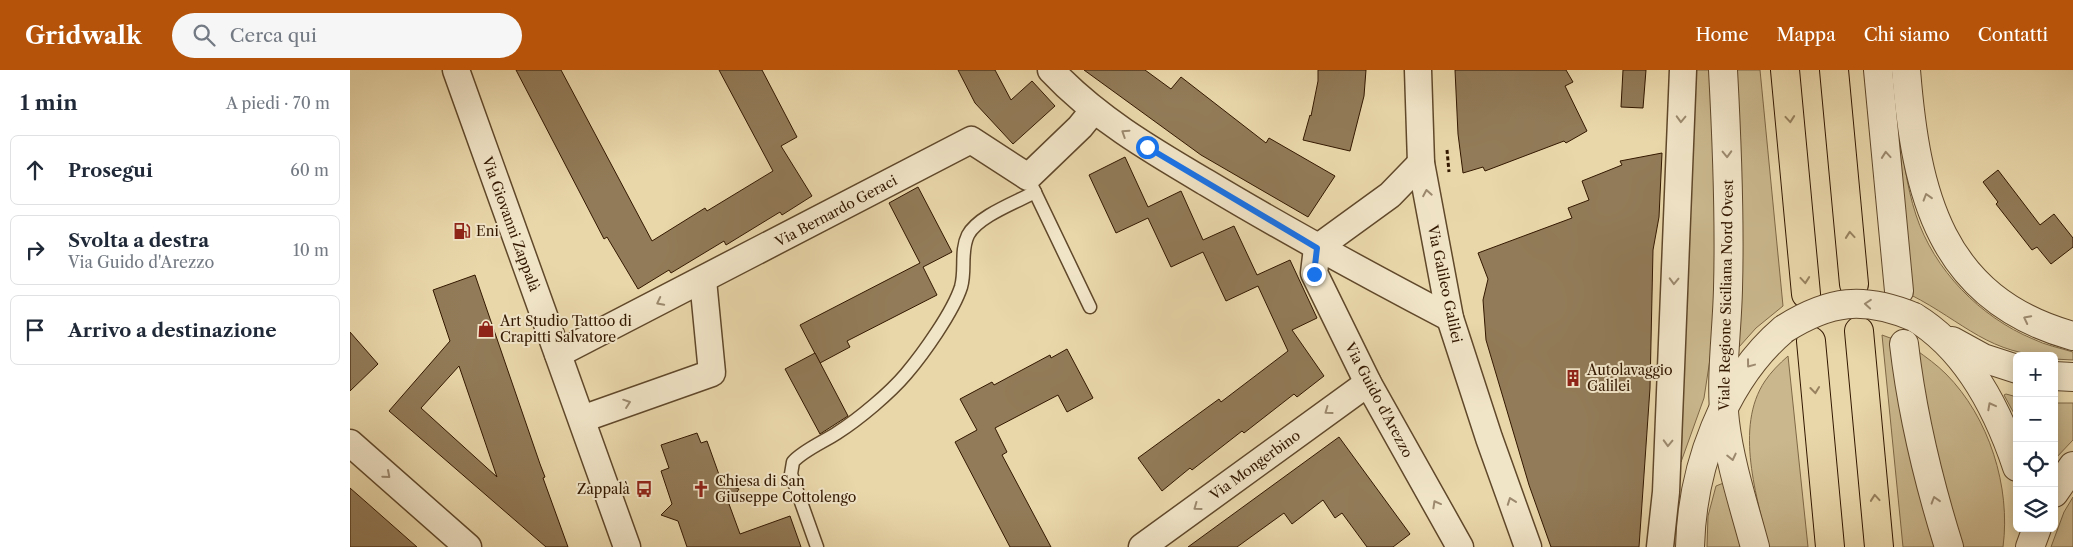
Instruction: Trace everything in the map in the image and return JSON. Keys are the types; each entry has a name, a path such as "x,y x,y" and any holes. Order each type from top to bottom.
{"main road":[{"path":"1785,70 1806,294"},
{"path":"1834,70 1854,284"},
{"path":"1859,331 1879,547"},
{"path":"1811,342 1830,547"}],"street":[{"name":"Via Giovanni Zappalà","path":"458,70 625,545"},
{"path":"1051,70 1093,110 1147,147 1317,248 1450,318"},
{"name":"Via Galileo Galilei","path":"1418,70 1421,163 1450,318 1489,438 1528,547"},
{"path":"1660,547 1666,492 1683,70"},
{"name":"Viale Regione Siciliana Nord Ovest","path":"1723,70 1729,232 1724,359 1725,408 1728,442 1755,547"},
{"path":"1878,70 1899,291"},
{"path":"1906,70 1922,182 1933,215 1948,246 1972,279 2001,304 2035,324 2073,336"},
{"path":"1031,185 1093,110"},
{"name":"Via Bernardo Geraci","path":"558,354 971,140 1031,185"},
{"path":"1317,248 1390,196 1421,163"},
{"name":"Via Guido d'Arezzo","path":"1317,248 1314,274 1368,382 1460,547"},
{"path":"582,419 712,373 703,280"},
{"path":"1672,547 1695,490 1711,440 1725,408 1745,371 1763,348 1784,329 1811,312 1844,304 1880,305 1917,319 1983,358 2013,368"},
{"path":"1917,319 1947,345 1977,381 2001,425 2013,456"},
{"path":"1904,344 1910,390 1923,457 1949,547"},
{"path":"2058,376 2073,377"},
{"name":"Via Mongerbino","path":"1142,547 1368,382"},
{"path":"350,443 468,547"},
{"path":"2058,487 2073,466"},
{"path":"1690,547 1695,490"},
{"path":"2026,532 2028,547"},
{"path":"2028,547 2035,532"}],"lane":[{"path":"816,547 792,474 793,462 839,432 905,375 930,342 956,299 961,286 964,251 968,235 976,226 1031,185 1090,307"}],"shaded area":[{"path":"1694,70 1712,70 1718,221 1712,346 1704,398 1681,462"},
{"path":"1735,70 1760,70 1783,306 1756,328 1739,347 1737,347"},
{"path":"1898,122 1907,181 1916,215 1934,254 1947,273 1977,305 1995,318 2013,330 2038,341 2073,352 2073,360 2058,359 2058,352 2022,352 1995,344 1978,336 1911,295"},
{"path":"1882,335 1893,339 1937,547 1903,547"},
{"path":"1916,350 1943,371 1961,391 1985,432 1994,454 2004,501 2003,547 1962,547 1938,470"},
{"path":"1788,356 1808,547 1769,547 1754,485 1751,463 1749,441 1751,419 1756,399 1767,378"},
{"path":"2004,395 2013,396 2013,412"},
{"path":"2058,403 2073,403 2073,440 2058,456"},
{"path":"1726,482 1743,547 1707,547 1708,516 1716,486"},
{"path":"2073,497 2073,547 2051,547 2058,532 2064,512"}],"building":[{"path":"516,70 561,70 652,241 705,208 707,211 773,171 719,70 762,70 797,137 781,146 812,196 782,215 780,212 726,245 724,241 671,273 669,270 638,289 607,237 604,239"},
{"path":"958,70 995,70 1011,100 1032,81 1055,106 1013,144 975,103"},
{"path":"1084,70 1145,70 1171,89 1181,77 1266,143 1269,138 1335,176 1308,217 1201,155"},
{"path":"1318,70 1366,70 1364,96 1350,151 1303,140 1311,116 1318,81"},
{"path":"1455,70 1566,70 1573,82 1565,86 1587,131 1566,143 1564,141 1485,171 1483,167 1463,173 1458,134"},
{"path":"1623,70 1646,70 1643,108 1621,107"},
{"name":"Autolavaggio Galilei","path":"1662,153 1659,217 1653,250 1650,388 1639,547 1551,547 1529,485 1486,340 1483,300 1488,279 1478,253 1572,218 1568,208 1589,200 1582,181 1622,165 1620,161"},
{"path":"1125,157 1148,207 1181,191 1203,240 1234,226 1257,275 1290,260 1317,318 1292,330 1324,376 1297,397 1294,394 1192,470 1190,468 1162,491 1138,458 1219,399 1221,402 1288,351 1258,286 1226,301 1203,252 1171,267 1148,218 1116,233 1089,175"},
{"path":"1998,170 2040,225 2054,214 2073,238 2073,247 2051,264 2037,247 2032,250 1996,204 1998,202 1983,182"},
{"path":"918,187 952,252 923,267 937,295 847,341 850,347 820,363 800,325 920,263 889,203"},
{"path":"475,275 568,547 546,547 389,411 450,341 433,290","holes":["459,366 497,477 421,408"]},
{"path":"350,332 378,364 350,391"},
{"path":"1067,349 1093,398 1067,412 1058,395 995,428 1007,452 1002,455 1051,547 1010,547 955,442 977,430 960,399 992,382 994,385 1050,355 1051,358"},
{"path":"815,353 848,416 820,434 785,369"},
{"name":"Chiesa di San Giuseppe Cottolengo","path":"697,433 701,443 707,441 722,483 739,489 729,504 740,534 790,516 801,547 687,547 678,521 661,515 672,504 661,471 669,468 661,445"},
{"path":"1339,437 1410,534 1393,547 1367,547 1342,513 1335,518 1323,500 1292,524 1284,513 1237,547 1188,547"},
{"path":"350,488 366,502 417,547 350,547"}],"place":[{"name":"Eni","path":"462,231"},
{"name":"Art Studio Tattoo di Crapitti Salvatore","path":"486,329"},
{"name":"Autolavaggio Galilei","path":"1573,378"},
{"name":"Zappalà","path":"644,489"},
{"name":"Chiesa di San Giuseppe Cottolengo","path":"701,489"}],"route":[{"path":"1147,147 1317,248 1314,274"}]}
